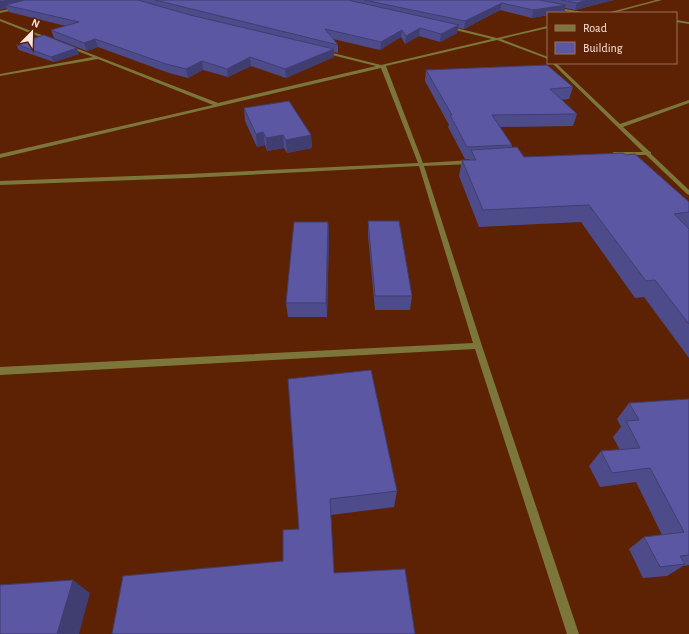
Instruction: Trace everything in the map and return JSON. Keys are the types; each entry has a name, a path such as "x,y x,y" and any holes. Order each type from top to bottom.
{"street":[{"path":"613,12 660,0"},
{"path":"546,6 577,12"},
{"path":"0,12 20,7"},
{"path":"0,20 56,42"},
{"path":"677,20 689,23"},
{"path":"441,26 497,39 547,58"},
{"path":"0,156 384,67 547,27"},
{"path":"63,44 218,105"},
{"path":"323,52 384,67"},
{"path":"0,75 97,58"},
{"path":"555,64 689,193"},
{"path":"384,67 421,164 478,346 573,634"},
{"path":"620,126 689,101"},
{"path":"610,155 649,153"},
{"path":"0,183 188,176 476,162"},
{"path":"0,371 478,346"}],"building":[{"path":"25,0 138,0 190,15 334,49 285,69 250,57 227,69 202,61 186,69 166,64 95,39 84,43 51,30 79,22 5,5"},
{"path":"155,0 348,0 459,25 441,34 420,28 406,36 402,30 381,42 325,29 338,45"},
{"path":"364,0 539,0 566,5 533,10 502,3 465,21"},
{"path":"561,0 587,0 577,3"},
{"path":"44,35 77,48 51,57 16,44"},
{"path":"547,65 573,87 550,89 577,114 492,115 512,145 467,147 450,115 452,115 426,70"},
{"path":"289,101 311,135 286,140 283,135 266,138 263,132 256,134 244,108"},
{"path":"517,147 524,157 623,153 626,155 635,154 689,202 689,212 674,214 689,229 689,324 655,280 646,281 589,205 483,210 462,160 476,160 471,150"},
{"path":"368,221 399,221 412,296 375,296"},
{"path":"294,222 328,222 326,303 286,303"},
{"path":"371,370 397,491 330,499 334,573 405,569 415,634 112,634 123,576 283,561 283,530 299,529 288,379"},
{"path":"689,399 689,555 680,556 685,564 660,567 644,537 684,532 650,468 612,473 601,451 640,448 626,421 639,420 629,403"},
{"path":"73,580 57,634 0,634 0,585"}]}
